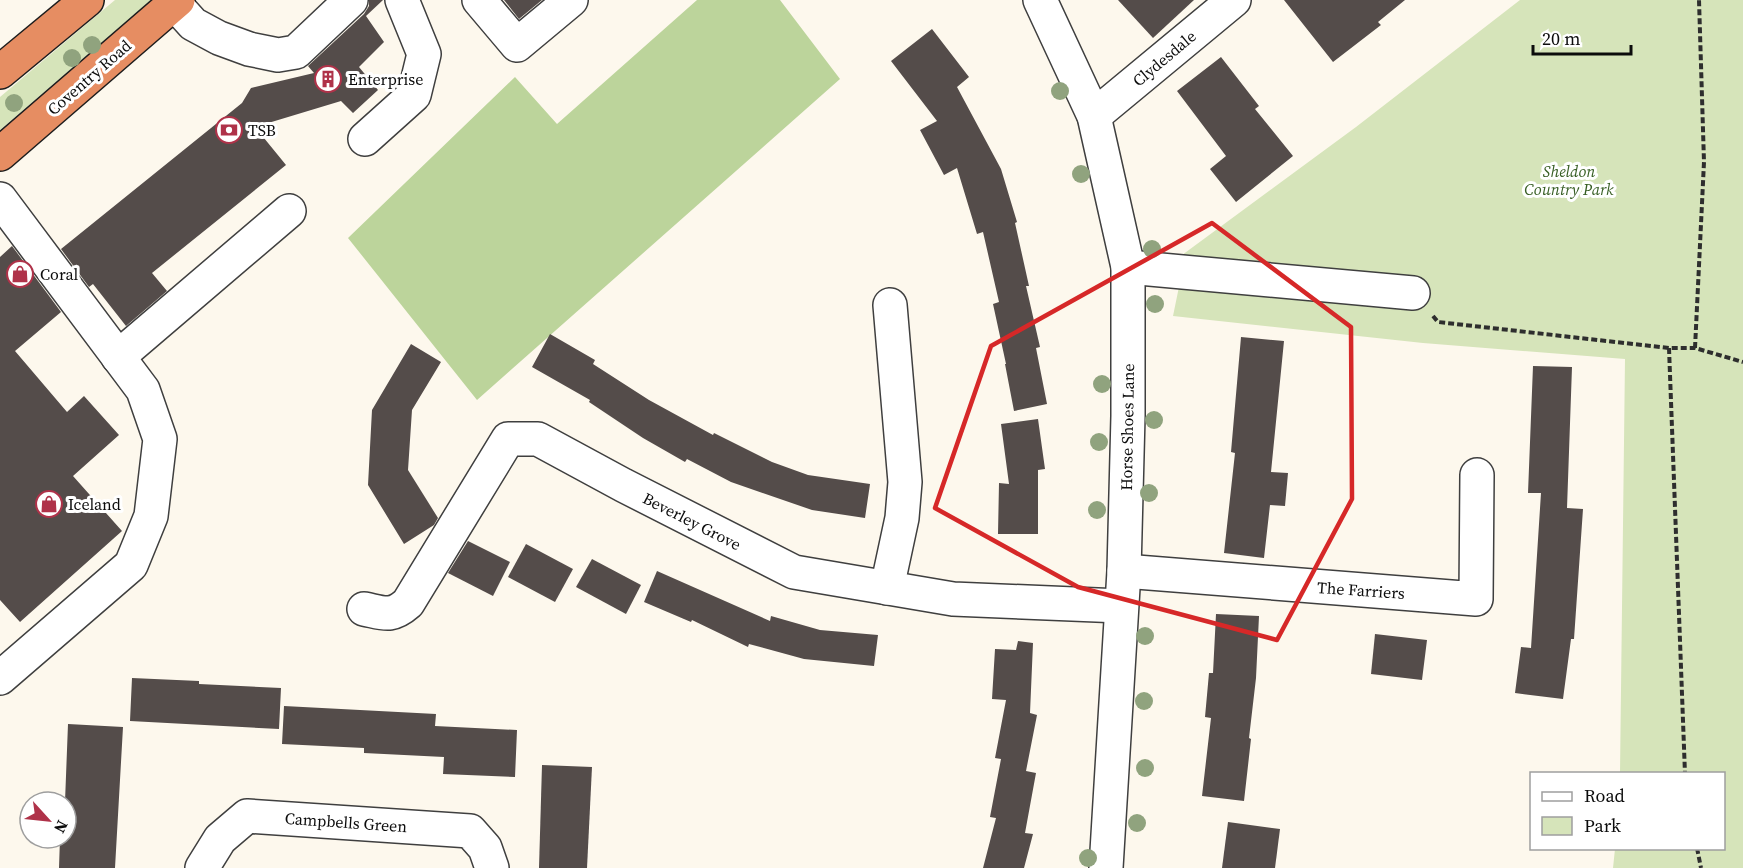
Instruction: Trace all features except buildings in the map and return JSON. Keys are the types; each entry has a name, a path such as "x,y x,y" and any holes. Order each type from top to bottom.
{"highway":[{"path":"0,72 87,0"},
{"name":"Coventry Road","path":"0,154 176,2"}],"street":[{"path":"176,2 192,24 219,38 249,49 278,55 296,52 351,0"},
{"path":"365,139 414,95 424,54 402,0"},
{"path":"478,0 517,45 571,0"},
{"name":"Horse Shoes Lane","path":"1040,0 1094,116 1128,267 1128,416 1124,571 1106,868"},
{"name":"Clydesdale","path":"1094,116 1234,0"},
{"path":"0,199 143,390 160,440 151,516 131,565 0,678"},
{"path":"118,357 289,211"},
{"path":"1128,267 1413,293"},
{"path":"887,588 902,518 905,482 890,305"},
{"name":"Beverley Grove","path":"364,609 390,615 398,612 408,603 508,440 538,439 794,572 953,599 1121,606"},
{"name":"The Farriers","path":"1124,571 1476,599 1477,475"},
{"name":"Campbells Green","path":"202,868 220,839 247,816 470,831 485,848 492,868"}],"path":[{"path":"1695,348 1704,162 1699,0"},
{"path":"1413,293 1438,322 1669,348 1695,348 1743,362"},
{"path":"1669,348 1685,772"},
{"path":"1697,850 1701,868"}],"highlighted area":[{"path":"1212,223 1351,327 1352,499 1277,640 1078,587 935,508 991,346"}],"green space":[{"path":"115,0 151,0 0,130 0,97"},
{"path":"697,0 780,0 840,79 477,400 348,238 515,77 557,124"},
{"name":"Sheldon Country Park","path":"1520,0 1743,0 1743,868 1613,868 1615,850 1725,850 1725,772 1620,772 1625,359 1423,343 1173,316 1181,277 1178,258 1356,127"}],"place":[{"name":"Enterprise","path":"328,79"},
{"name":"TSB","path":"229,130"},
{"name":"Coral","path":"20,274"},
{"name":"Iceland","path":"49,504"}]}
